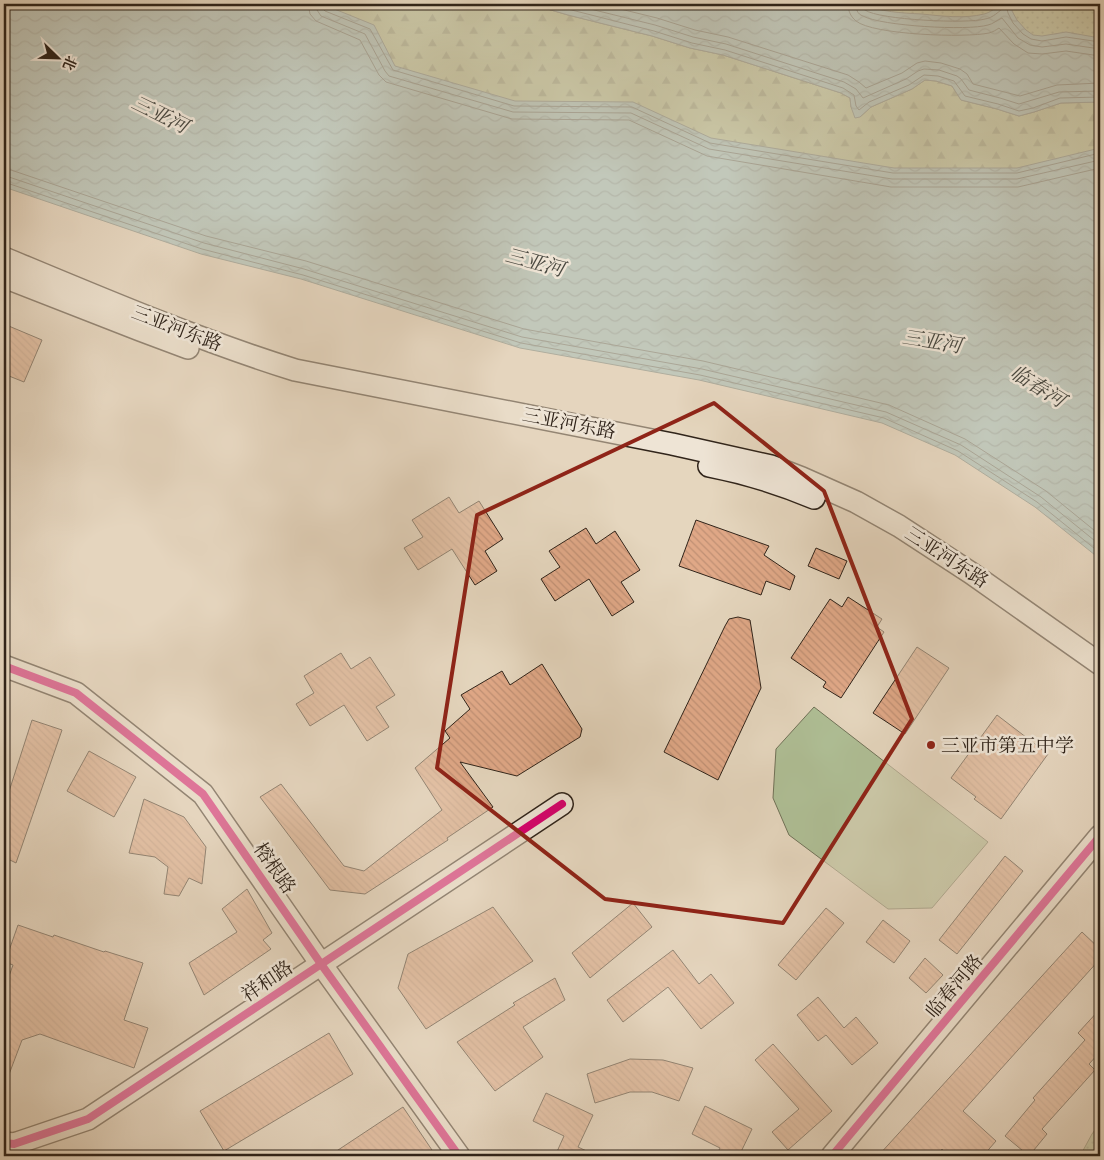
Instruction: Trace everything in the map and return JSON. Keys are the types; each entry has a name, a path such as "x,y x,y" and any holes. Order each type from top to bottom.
{"main road":[{"name":"三亚河东路","path":"4,258 145,316 295,370 672,444 771,466 811,481 856,502 899,526 972,573 1100,664"},
{"name":"三亚河东路","path":"4,277 140,330 243,368 268,375 304,384 718,467 800,492 888,536 955,578 1100,680"},
{"name":"榕根路","path":"4,666 76,693 203,794 459,1156"},
{"name":"祥和路","path":"4,1143 14,1144 88,1119 562,804"},
{"name":"临春河路","path":"832,1156 1100,836"}],"highlighted area":[{"path":"714,403 824,491 912,719 783,923 605,899 437,768 477,515"}],"green space":[{"path":"304,4 534,4 690,48 723,55 841,93 850,98 851,107 860,117 871,107 912,89 925,80 952,86 961,100 1019,116 1061,103 1100,102 1100,162 1009,180 890,178 536,114 393,73"},
{"path":"816,4 1100,4 1100,55"},
{"path":"814,707 988,842 932,908 888,909 789,835 773,798 776,749"},
{"path":"1100,1123 1100,1156 1080,1156 1092,1134"}],"water":[{"path":"4,4 322,4 374,25 395,66 515,101 633,102 711,138 894,168 1017,168 1100,148 1100,559 1035,507 955,455 882,423 699,380 520,348 301,279 201,254 4,187"},
{"path":"535,4 862,4 891,12 961,17 977,16 986,13 995,9 999,4 1013,4 1012,11 1017,20 1033,35 1042,36 1066,32 1100,38 1100,102 1061,103 1019,116 961,100 952,86 925,80 912,89 871,107 860,117 855,118 850,98 841,93 723,55 568,15"}],"building":[{"path":"4,324 42,340 24,382 4,374"},
{"path":"449,497 459,513 479,501 503,539 485,551 497,571 475,585 452,549 418,570 404,548 423,537 412,520"},
{"path":"696,520 769,546 764,555 795,576 790,590 766,581 761,595 679,566"},
{"path":"586,528 596,544 615,531 640,570 621,582 634,602 612,616 589,579 555,601 541,579 560,567 549,551"},
{"path":"816,548 847,561 839,579 808,566"},
{"path":"848,597 882,619 877,627 884,632 841,698 823,687 826,682 791,658 830,599 842,607"},
{"path":"738,617 750,620 761,688 718,780 664,752 725,626 729,619"},
{"path":"917,647 949,668 905,734 873,713"},
{"path":"341,653 351,669 370,657 395,695 376,707 389,727 367,741 344,705 310,726 296,704 314,693 304,676"},
{"path":"542,664 582,729 580,737 517,776 460,762 493,807 447,838 448,840 365,894 330,890 260,797 281,784 344,866 364,871 442,810 415,768 450,738 445,731 470,709 461,695 502,671 510,685"},
{"path":"997,715 1048,754 1001,819 974,799 976,797 951,778"},
{"path":"32,720 62,730 16,863 4,857 4,807"},
{"path":"89,751 136,777 114,817 67,791"},
{"path":"144,799 184,817 206,847 202,884 189,878 179,896 164,894 168,867 155,857 129,853"},
{"path":"1005,856 1023,871 957,954 939,940"},
{"path":"247,889 272,933 263,940 271,949 204,995 189,963 237,932 222,909"},
{"path":"633,903 652,927 590,978 572,953"},
{"path":"493,907 533,961 426,1029 398,988 408,954"},
{"path":"826,908 844,923 796,980 778,965"},
{"path":"883,920 910,941 894,963 866,942"},
{"path":"18,925 143,963 124,1020 148,1028 134,1068 40,1034 22,1040 4,1085 4,990 13,965 5,962"},
{"path":"1082,932 1100,949 1100,959 963,1111 996,1141 983,1156 949,1156 942,1149 935,1156 878,1156"},
{"path":"673,950 699,984 711,974 734,1003 701,1029 668,987 623,1022 607,1000"},
{"path":"925,958 943,975 926,993 909,978"},
{"path":"555,978 565,1000 523,1027 543,1057 495,1091 457,1042 515,1005 513,1003"},
{"path":"818,997 844,1028 856,1017 878,1043 852,1065 826,1035 818,1041 797,1015"},
{"path":"1100,1009 1100,1052 1089,1064 1095,1070 1042,1129 1047,1134 1029,1156 1005,1136 1035,1100 1033,1098 1085,1040 1078,1033"},
{"path":"329,1033 353,1074 224,1151 200,1111"},
{"path":"773,1044 832,1111 788,1150 772,1132 799,1109 755,1060"},
{"path":"630,1059 663,1060 693,1068 679,1101 652,1092 630,1092 595,1103 587,1074"},
{"path":"546,1093 593,1115 578,1147 597,1156 555,1156 564,1136 533,1121"},
{"path":"705,1106 752,1129 739,1156 716,1156 720,1148 692,1134"},
{"path":"403,1107 436,1156 329,1156"}],"cycle path":[{"path":"4,666 76,693 203,794 321,964 459,1156"},
{"path":"4,1143 14,1144 88,1119 562,804"},
{"path":"832,1156 1100,836"}],"place":[{"name":"三亚市第五中学","path":"931,745"}],"water label":[{"name":"三亚河","path":"160,114"},
{"name":"三亚河","path":"535,262"},
{"name":"三亚河","path":"932,341"},
{"name":"临春河","path":"1038,386"}]}
